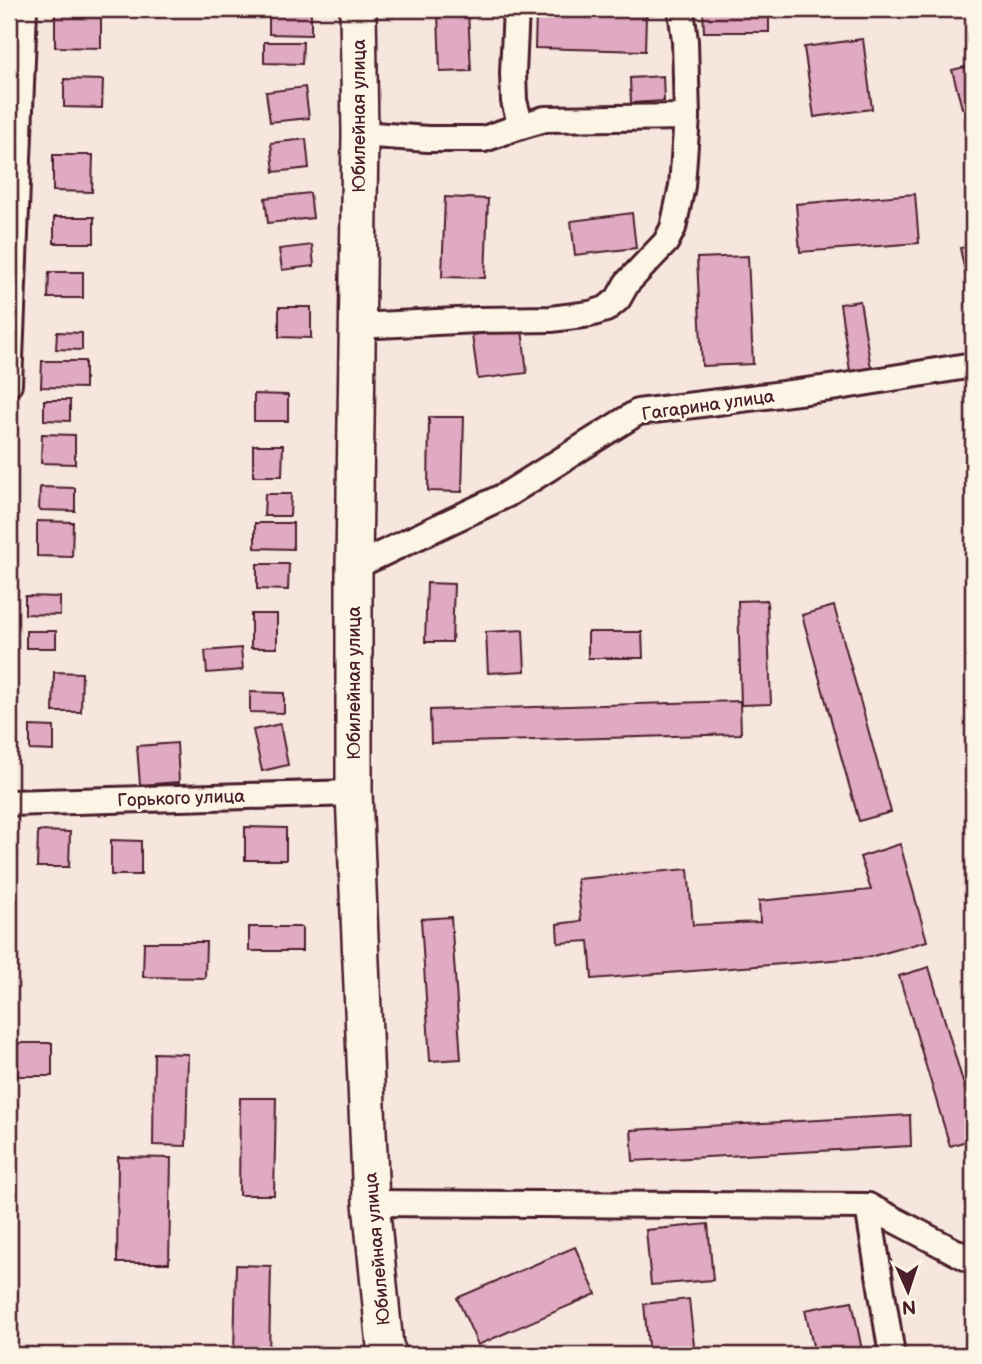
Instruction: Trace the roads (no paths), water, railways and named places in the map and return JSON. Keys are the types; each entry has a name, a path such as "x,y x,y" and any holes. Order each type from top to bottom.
{"main road":[{"name":"Юбилейная улица","path":"358,9 360,134 354,793 371,1203 386,1352"}],"street":[{"path":"9,384 23,9"},
{"path":"516,9 514,101 521,126"},
{"path":"357,326 590,314 606,309 618,299 627,283 666,243 673,228 681,187 687,117 685,41 681,9"},
{"path":"360,134 429,139 484,139 545,120 687,117"},
{"name":"Гагарина улица","path":"354,567 506,495 638,412 838,387 973,365"},
{"name":"Горького улица","path":"9,803 354,793"},
{"path":"371,1203 868,1206 973,1261"},
{"path":"868,1206 892,1355"}]}
